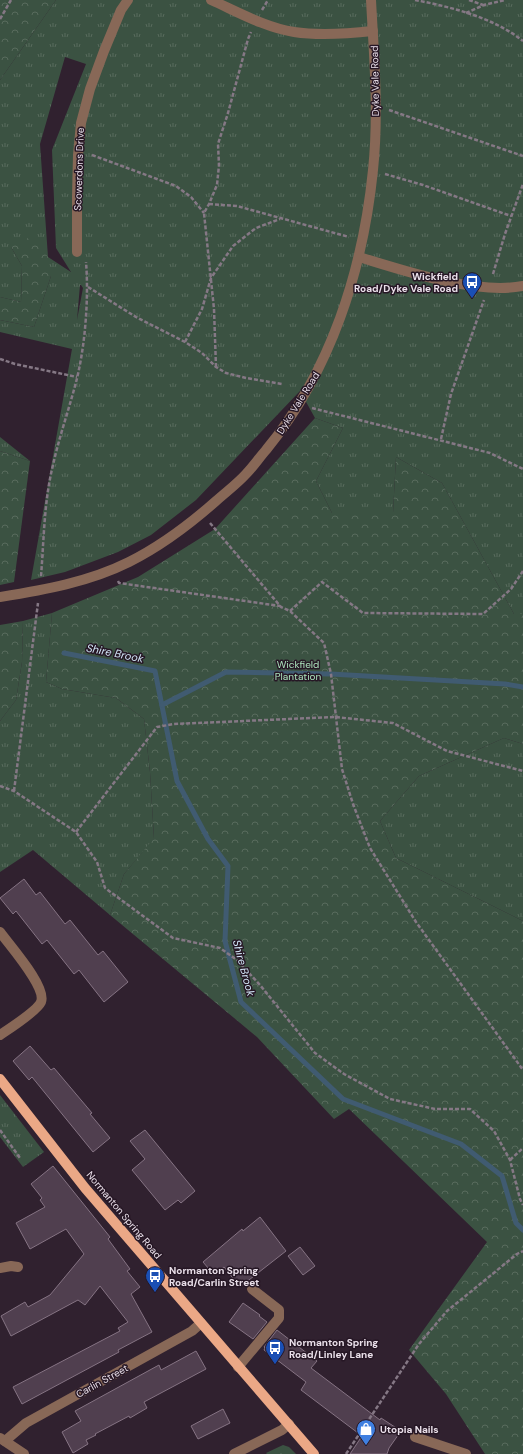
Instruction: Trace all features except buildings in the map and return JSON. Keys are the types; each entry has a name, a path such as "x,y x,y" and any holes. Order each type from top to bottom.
{"main road":[{"name":"Normanton Spring Road","path":"0,1079 85,1188 314,1454"}],"street":[{"name":"Scowerdons Drive","path":"82,254 77,196 78,150 81,122 90,89 121,10 128,0"},
{"path":"211,0 271,26 292,32 334,34 373,31"},
{"name":"Dyke Vale Road","path":"0,597 84,580 129,562 168,539 203,513 246,474 281,432 298,406 328,350 344,306 359,257 373,171 376,105 371,0"},
{"path":"359,257 442,280 489,287 523,286"},
{"path":"0,932 38,983 42,995 40,1004 27,1016 0,1035"},
{"path":"0,1268 11,1266 18,1267"},
{"path":"238,1366 279,1318 279,1310 252,1289"},
{"name":"Carlin Street","path":"3,1440 26,1423 192,1331 201,1323"},
{"path":"238,1453 282,1430 288,1424"},
{"path":"415,1437 466,1454"},
{"path":"3,1440 24,1454"}],"path":[{"path":"0,19 11,0"},
{"path":"259,13 268,0"},
{"path":"416,0 466,13 498,25 523,41"},
{"path":"469,0 484,5"},
{"path":"466,13 484,5 505,0"},
{"path":"204,213 210,204 217,185 219,165 218,144 248,39 254,26"},
{"path":"376,105 523,156"},
{"path":"78,150 176,186 191,197 204,213 211,278 216,367"},
{"path":"373,171 423,185 512,216"},
{"path":"441,440 451,394 489,287 523,184"},
{"path":"210,204 237,206 280,219 362,240"},
{"path":"185,342 202,309 211,278 233,246 256,228 280,219"},
{"path":"14,791 39,590 47,497 52,465 77,377 82,348 88,287 82,254"},
{"path":"88,287 136,317 185,342 202,353 216,367 226,373 282,384"},
{"path":"0,359 15,364 77,377"},
{"path":"298,406 490,453 523,469"},
{"path":"203,513 281,607"},
{"path":"115,568 119,583 281,607 290,611 324,643 331,674 342,769 353,804 370,848 416,922 523,1070"},
{"path":"290,611 322,582 363,613 483,614 511,589 523,571"},
{"path":"76,832 157,727 174,724 335,717 393,724 447,751 523,771"},
{"path":"0,786 14,791 76,832 97,862 105,888 173,938 220,948 237,960 260,984 315,1053 344,1074 390,1100 435,1109 470,1109 494,1131 510,1160 523,1205"},
{"path":"0,1130 20,1158"},
{"path":"510,1160 523,1148"},
{"path":"346,1454 419,1344 447,1311 517,1254 523,1251"}],"green space":[{"path":"0,0 56,0 0,80"},
{"path":"56,0 523,0 523,614 514,614 442,483 396,457 393,513 332,513 316,481 343,428 315,418 300,391 196,500 151,535 118,552 65,572 31,580 72,349 0,332 0,320 34,327 51,276 11,247 22,266 21,302 0,297 0,80","holes":["65,57 86,64 52,150 56,248 71,272 48,257 40,144","80,285 83,288 77,320"]},
{"path":"30,237 48,257 51,276 34,327 0,320 0,297 21,302 22,266 11,247"},
{"name":"Wickfield Plantation","path":"315,418 343,428 316,481 332,513 393,513 396,457 442,483 514,614 523,614 523,744 504,738 419,776 380,821 396,858 523,921 523,1454 485,1454 446,1394 409,1350 487,1242 349,1109 334,1119 257,1037 110,915 124,874 154,838 150,772 144,719 116,698 62,689 46,682 52,613 138,577 215,529"},
{"path":"0,437 30,461 0,451"},
{"path":"0,451 30,461 14,582 0,585"},
{"path":"52,613 46,682 62,689 116,698 144,719 150,772 154,839 124,874 110,915 33,850 0,872 0,721 16,700 22,662 23,621"},
{"path":"23,621 22,662 16,700 0,721 0,625"},
{"path":"504,738 523,744 523,921 396,858 380,821 419,776"},
{"path":"0,1095 44,1152 23,1167 0,1137"},
{"path":"283,1445 289,1447 296,1454 266,1453"}],"waterway":[{"name":"Shire Brook","path":"64,653 155,671 177,781 208,839 228,866 225,941 241,1002 343,1099 461,1144 502,1176 516,1223 523,1230"},
{"path":"162,705 226,672 331,674 505,684 523,687"}],"place":[{"name":"Wickfield Road/Dyke Vale Road","path":"472,299"},
{"name":"Normanton Spring Road/Carlin Street","path":"155,1293"},
{"name":"Normanton Spring Road/Linley Lane","path":"275,1365"},
{"name":"Utopia Nails","path":"366,1446"}]}
